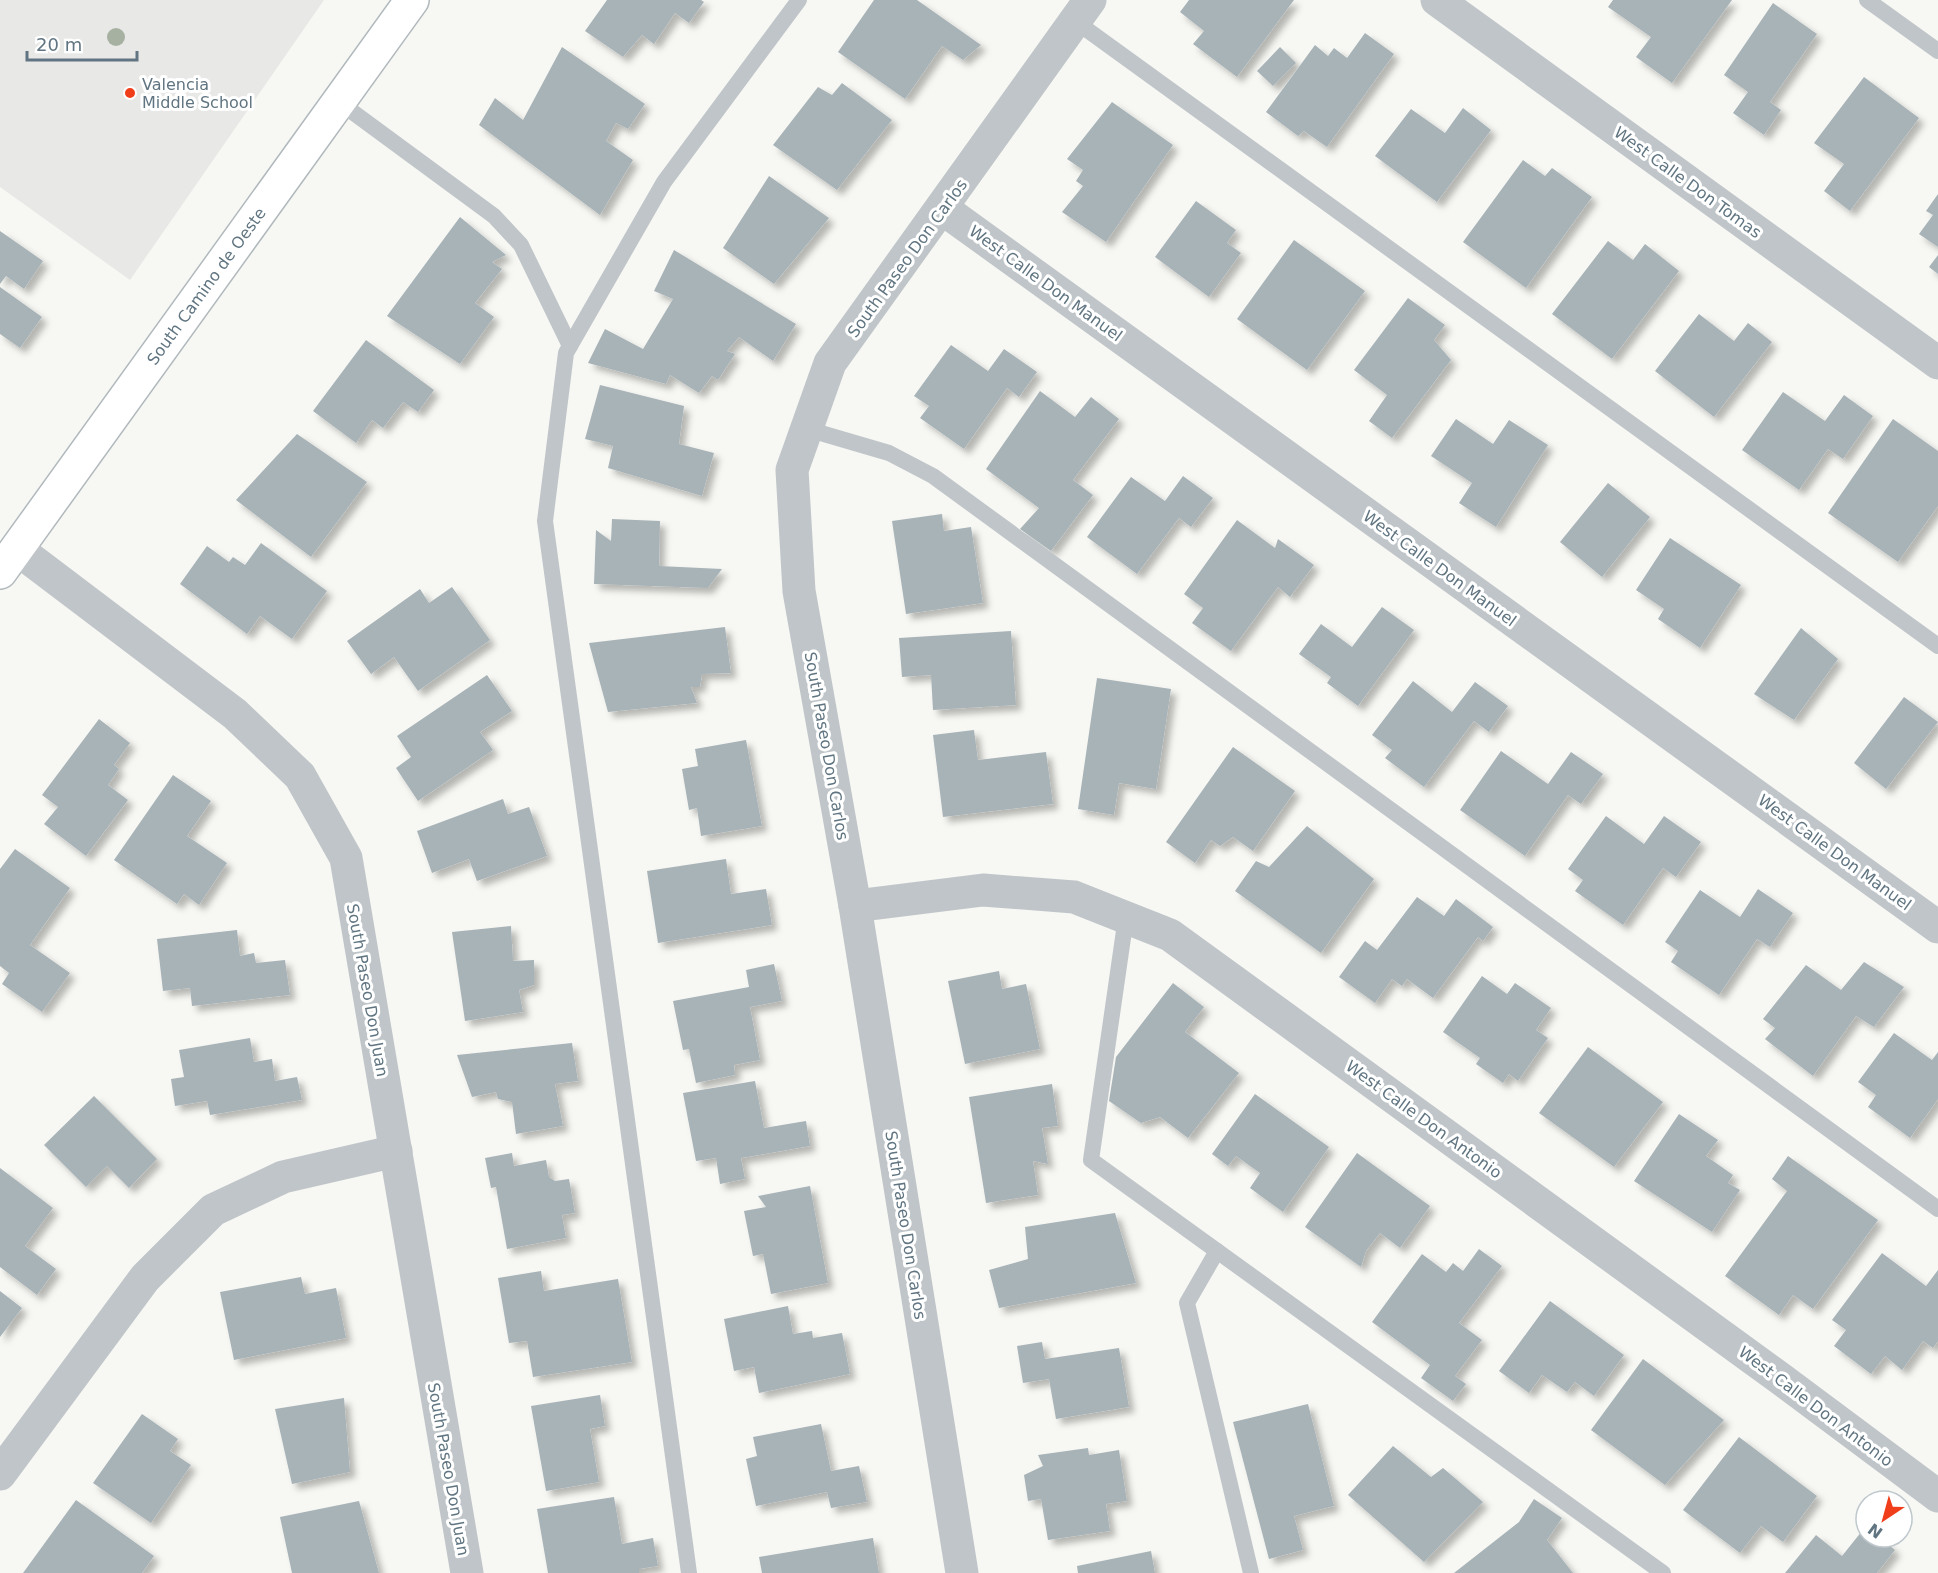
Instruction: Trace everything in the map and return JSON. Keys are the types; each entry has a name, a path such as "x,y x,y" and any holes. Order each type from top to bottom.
{"street":[{"name":"South Camino de Oeste","path":"9,560 412,0"},
{"name":"West Calle Don Tomas","path":"1437,0 1938,363"},
{"name":"South Paseo Don Carlos","path":"962,1573 855,906 800,591 792,470 830,363 943,209 1083,10"},
{"name":"West Calle Don Manuel","path":"943,209 1938,927"},
{"name":"South Paseo Don Juan","path":"9,560 235,714 300,776 346,858 467,1573"},
{"name":"West Calle Don Antonio","path":"855,906 983,890 1074,897 1170,935 1781,1379 1938,1496"},
{"path":"0,1474 144,1278 213,1210 283,1176 396,1151"}],"lane":[{"path":"689,1573 545,521 566,353 664,182 799,0"},
{"path":"1867,0 1938,51"},
{"path":"1083,10 1938,646"},
{"path":"339,102 494,216 521,245 570,346"},
{"path":"807,429 889,453 933,476 1938,1209"},
{"path":"1126,917 1091,1160 1662,1573"},
{"path":"1217,1251 1187,1303 1251,1573"}],"shaded area":[{"name":"Valencia Middle School","path":"0,0 324,0 130,280 0,187"}],"building":[{"path":"607,0 701,0 704,2 689,23 675,13 654,44 642,35 623,57 585,31"},
{"path":"874,0 917,0 981,45 963,60 942,46 905,99 838,52"},
{"path":"1189,0 1294,0 1237,77 1193,44 1204,31 1180,12"},
{"path":"1613,0 1732,0 1672,83 1636,57 1651,37 1608,7"},
{"path":"1773,3 1817,34 1770,102 1781,110 1764,135 1733,113 1748,92 1724,75"},
{"path":"1365,33 1394,54 1327,147 1304,131 1298,136 1266,112 1315,45 1328,56 1334,48 1347,58"},
{"path":"562,47 645,104 628,129 616,123 606,141 633,160 600,215 479,125 495,98 523,120"},
{"path":"1280,47 1296,63 1273,86 1257,71"},
{"path":"1864,77 1919,118 1850,211 1824,191 1844,164 1814,143"},
{"path":"842,83 892,120 837,190 773,145 818,87 832,95"},
{"path":"1112,102 1173,145 1106,242 1062,212 1083,186 1076,181 1083,170 1067,159"},
{"path":"1463,108 1491,130 1437,202 1375,156 1411,109 1445,133"},
{"path":"1523,160 1545,176 1552,168 1592,197 1526,288 1463,242"},
{"path":"769,176 829,218 774,284 723,248"},
{"path":"1938,194 1938,247 1919,234 1933,215 1926,211"},
{"path":"1196,201 1236,230 1227,243 1241,253 1209,297 1155,257"},
{"path":"460,217 506,255 492,262 502,269 475,303 494,317 460,364 387,316"},
{"path":"0,231 43,261 24,289 6,276 0,284"},
{"path":"1294,240 1365,291 1307,370 1237,319"},
{"path":"1608,241 1633,260 1645,244 1679,271 1612,359 1552,314"},
{"path":"674,250 796,324 773,361 739,337 727,351 735,354 718,380 712,376 699,393 670,375 666,384 588,363 605,329 643,349 673,299 654,291"},
{"path":"1938,255 1938,274 1929,267"},
{"path":"0,287 42,317 20,348 0,334"},
{"path":"1408,298 1445,325 1434,340 1451,360 1392,438 1369,421 1387,395 1354,370"},
{"path":"1699,314 1734,341 1748,323 1772,342 1714,417 1655,371"},
{"path":"366,340 434,390 418,412 403,402 383,428 372,420 356,443 313,411"},
{"path":"951,345 988,371 1004,349 1037,372 1019,397 1007,388 964,449 920,418 929,406 914,396"},
{"path":"600,385 684,406 679,444 714,453 702,496 608,468 613,446 585,439"},
{"path":"1040,391 1075,417 1091,397 1119,419 1073,480 1093,495 1051,551 1020,529 1039,508 986,469"},
{"path":"1783,392 1825,421 1844,395 1873,416 1843,459 1828,449 1799,490 1742,450"},
{"path":"1456,419 1493,444 1509,420 1548,445 1496,527 1459,503 1472,483 1431,456"},
{"path":"1893,419 1938,451 1938,506 1898,562 1828,513"},
{"path":"297,434 367,482 311,557 236,500"},
{"path":"1183,476 1213,498 1191,527 1179,518 1137,574 1087,537 1131,477 1165,501"},
{"path":"1608,483 1650,517 1602,577 1560,542"},
{"path":"942,514 944,531 971,527 983,603 906,614 892,521"},
{"path":"612,519 660,521 659,566 722,569 708,588 594,584 596,530 611,541"},
{"path":"1237,520 1275,548 1278,539 1314,565 1290,597 1278,587 1231,651 1192,623 1203,608 1184,594"},
{"path":"1670,538 1741,585 1700,648 1658,619 1664,609 1636,590"},
{"path":"261,543 327,591 292,639 260,616 247,634 180,584 207,546 229,562 233,557 245,565"},
{"path":"452,587 490,640 418,691 394,657 371,674 347,641 420,589 429,603"},
{"path":"1382,607 1414,630 1358,706 1327,683 1331,677 1299,654 1321,624 1352,647"},
{"path":"725,627 731,673 702,674 700,687 691,687 697,703 608,712 589,643"},
{"path":"1801,628 1838,659 1794,720 1754,694"},
{"path":"1011,631 1016,705 933,710 931,675 902,677 899,638"},
{"path":"487,675 512,711 480,732 493,750 418,801 396,768 411,757 397,736"},
{"path":"1097,678 1171,689 1156,789 1119,783 1114,815 1078,809"},
{"path":"1413,681 1452,712 1475,682 1508,706 1489,732 1474,721 1424,787 1385,758 1392,750 1372,735"},
{"path":"1904,697 1938,722 1886,789 1854,763"},
{"path":"99,719 130,743 114,765 119,769 108,785 128,800 86,856 44,824 58,807 42,795"},
{"path":"974,730 978,760 1046,752 1053,804 943,817 933,735"},
{"path":"746,740 762,826 701,836 697,808 689,810 682,769 698,766 695,749"},
{"path":"1233,747 1295,791 1253,851 1233,837 1220,846 1211,840 1195,863 1166,842"},
{"path":"1501,751 1548,784 1571,752 1603,774 1581,804 1568,795 1525,856 1460,810"},
{"path":"173,775 211,801 187,836 227,863 199,905 184,894 177,904 114,860"},
{"path":"503,799 508,814 529,807 547,856 477,881 469,859 432,873 417,831"},
{"path":"1606,816 1644,844 1664,816 1701,842 1676,877 1663,868 1623,925 1575,891 1583,880 1568,869"},
{"path":"1307,826 1374,879 1321,953 1235,891 1256,861 1269,867"},
{"path":"15,849 70,888 30,945 70,973 42,1012 2,984 9,973 0,966 0,869"},
{"path":"726,859 731,894 766,889 772,925 658,943 647,871"},
{"path":"1758,889 1793,913 1770,947 1757,939 1719,995 1671,962 1678,951 1665,942 1700,890 1740,917"},
{"path":"1417,897 1444,916 1456,899 1493,927 1483,941 1478,937 1433,998 1407,979 1402,986 1392,979 1375,1003 1339,977 1365,941 1377,950"},
{"path":"511,926 513,961 534,960 534,985 519,990 523,1012 465,1021 452,932"},
{"path":"237,930 240,956 254,953 256,963 285,960 290,995 192,1006 190,988 163,991 157,939"},
{"path":"1864,962 1904,987 1874,1027 1856,1016 1813,1076 1765,1039 1775,1028 1763,1019 1806,965 1841,990"},
{"path":"774,964 782,1001 750,1007 760,1060 734,1065 735,1075 696,1083 689,1049 683,1050 673,1001 749,987 746,970"},
{"path":"999,971 1002,989 1026,984 1040,1049 965,1064 948,981"},
{"path":"1482,976 1507,994 1515,983 1551,1008 1536,1030 1548,1038 1518,1081 1509,1074 1503,1083 1476,1064 1480,1058 1443,1032"},
{"path":"1173,983 1204,1007 1185,1032 1239,1073 1188,1138 1160,1117 1141,1123 1109,1101 1116,1057"},
{"path":"1894,1033 1932,1060 1938,1052 1938,1099 1910,1138 1868,1107 1876,1095 1858,1082"},
{"path":"250,1038 254,1062 272,1059 275,1081 297,1077 302,1100 210,1115 207,1101 175,1106 171,1079 184,1077 179,1050"},
{"path":"572,1043 578,1081 555,1084 563,1126 516,1134 512,1102 498,1099 496,1092 472,1097 457,1055"},
{"path":"1588,1047 1663,1102 1614,1167 1539,1113"},
{"path":"755,1081 764,1128 806,1121 810,1146 741,1158 745,1179 720,1184 716,1158 696,1161 683,1093"},
{"path":"1052,1084 1058,1126 1042,1128 1048,1164 1033,1161 1038,1195 986,1203 969,1097"},
{"path":"1255,1094 1329,1147 1283,1212 1250,1188 1260,1173 1236,1156 1228,1166 1212,1154"},
{"path":"94,1096 157,1159 129,1188 107,1166 86,1187 44,1145"},
{"path":"1679,1114 1718,1140 1706,1156 1733,1175 1728,1183 1740,1190 1712,1232 1634,1181"},
{"path":"512,1153 514,1166 546,1160 549,1177 555,1181 569,1179 575,1213 562,1215 566,1238 507,1249 496,1187 491,1188 485,1158"},
{"path":"1357,1153 1430,1206 1400,1248 1380,1233 1366,1251 1361,1267 1305,1227"},
{"path":"1788,1156 1878,1220 1813,1309 1793,1295 1779,1315 1725,1276 1787,1191 1772,1179"},
{"path":"0,1168 53,1208 25,1246 56,1269 37,1295 0,1267"},
{"path":"810,1186 828,1283 771,1294 763,1254 753,1256 744,1211 766,1207 758,1196"},
{"path":"1115,1213 1136,1283 999,1308 989,1270 1028,1259 1025,1227"},
{"path":"1479,1249 1502,1266 1459,1323 1482,1340 1455,1376 1466,1384 1453,1401 1421,1378 1430,1365 1372,1322 1422,1254 1446,1272 1453,1263 1463,1271"},
{"path":"1882,1253 1926,1286 1938,1270 1938,1341 1933,1348 1923,1341 1902,1370 1885,1356 1871,1374 1834,1346 1846,1330 1832,1320"},
{"path":"541,1271 544,1291 618,1279 632,1362 533,1377 527,1341 509,1343 498,1278"},
{"path":"301,1277 305,1294 336,1288 346,1338 234,1360 220,1292"},
{"path":"0,1291 22,1308 0,1337"},
{"path":"1550,1301 1624,1355 1594,1396 1575,1382 1567,1392 1542,1375 1529,1393 1499,1371"},
{"path":"788,1306 793,1334 812,1331 813,1338 842,1333 850,1374 759,1393 754,1367 734,1371 724,1319"},
{"path":"1042,1342 1045,1359 1119,1348 1129,1407 1056,1419 1049,1379 1023,1383 1017,1346"},
{"path":"1643,1359 1724,1420 1665,1485 1591,1430"},
{"path":"600,1395 605,1426 590,1429 599,1482 546,1491 531,1406"},
{"path":"344,1398 350,1472 292,1484 275,1409"},
{"path":"1308,1404 1334,1506 1294,1516 1303,1550 1269,1559 1233,1422"},
{"path":"142,1414 178,1439 170,1451 191,1465 151,1523 93,1483"},
{"path":"821,1424 831,1471 859,1466 867,1502 831,1508 827,1492 756,1506 746,1459 757,1456 753,1437"},
{"path":"1739,1437 1817,1496 1783,1542 1761,1526 1740,1553 1683,1510"},
{"path":"1393,1446 1431,1477 1443,1468 1483,1502 1424,1562 1348,1495"},
{"path":"1088,1448 1089,1455 1119,1450 1127,1501 1106,1504 1110,1531 1048,1540 1041,1499 1028,1501 1024,1475 1043,1466 1038,1455"},
{"path":"614,1497 622,1544 653,1538 658,1566 639,1569 639,1573 548,1573 537,1509"},
{"path":"1534,1499 1562,1518 1547,1540 1573,1573 1454,1573 1519,1522"},
{"path":"76,1500 154,1556 142,1573 23,1573"},
{"path":"359,1501 379,1573 292,1573 280,1517"},
{"path":"1816,1535 1842,1556 1854,1541 1854,1549 1895,1550 1877,1573 1785,1573"},
{"path":"873,1538 879,1573 762,1573 759,1557"},
{"path":"1151,1551 1155,1573 1078,1573 1077,1566"}],"place":[{"name":"Valencia Middle School","path":"130,93"}]}
